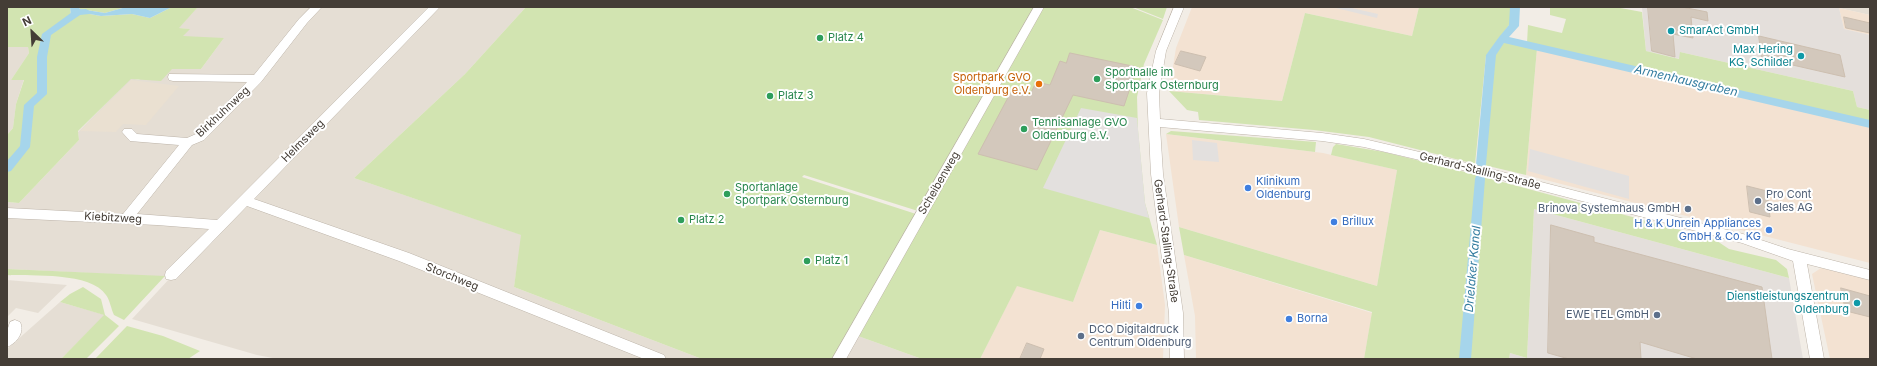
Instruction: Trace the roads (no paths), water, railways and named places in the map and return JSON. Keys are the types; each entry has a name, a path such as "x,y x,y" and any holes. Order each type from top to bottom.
{"street":[{"name":"Birkhuhnweg","path":"126,219 188,142 200,136 257,79 303,21 317,7"},
{"name":"Helmsweg","path":"171,275 218,225 435,7"},
{"name":"Scheibenweg","path":"839,359 1039,7"},
{"name":"Gerhard-Stalling-Straße","path":"1177,359 1176,313 1157,174 1153,93 1161,51 1179,7"},
{"name":"Birkhuhnweg","path":"173,77 257,79"},
{"name":"Gerhard-Stalling-Straße","path":"1155,123 1314,136 1364,143 1471,168 1743,239 1799,257 1870,275"},
{"name":"Birkhuhnweg","path":"128,132 134,138 188,142"},
{"name":"Storchweg","path":"244,200 404,257 659,359"},
{"name":"Kiebitzweg","path":"7,213 218,225"},
{"path":"1799,257 1817,359"},
{"path":"7,341 13,335 15,326"}],"water":[{"path":"70,7 78,7 80,9 105,13 126,7 172,7 150,18 132,14 101,16 84,13 71,16"}],"waterway":[{"name":"Drielaker Kanal","path":"1502,39 1514,26 1515,7"},
{"path":"7,168 25,147 29,105 42,94 42,57 47,34 78,12 86,12"},
{"name":"Drielaker Kanal","path":"1481,164 1491,55 1502,39"},
{"name":"Armenhausgraben","path":"1502,39 1870,124"},
{"name":"Drielaker Kanal","path":"1465,359 1480,179"}],"place":[{"name":"SmarAct GmbH","path":"1671,31"},
{"name":"Platz 4","path":"820,38"},
{"name":"Max Hering KG, Schilder","path":"1801,56"},
{"name":"Sporthalle im Sportpark Osternburg","path":"1097,79"},
{"name":"Sportpark GVO Oldenburg e.V.","path":"1039,84"},
{"name":"Platz 3","path":"770,96"},
{"name":"Tennisanlage GVO Oldenburg e.V.","path":"1024,129"},
{"name":"Klinikum Oldenburg","path":"1248,188"},
{"name":"Sportanlage Sportpark Osternburg","path":"727,194"},
{"name":"Pro Cont Sales AG","path":"1758,201"},
{"name":"Brinova Systemhaus GmbH","path":"1688,209"},
{"name":"Platz 2","path":"681,220"},
{"name":"Brillux","path":"1334,222"},
{"name":"H & K Unrein Appliances GmbH & Co. KG","path":"1769,230"},
{"name":"Platz 1","path":"807,261"},
{"name":"Dienstleistungszentrum Oldenburg","path":"1857,303"},
{"name":"Hilti","path":"1139,306"},
{"name":"EWE TEL GmbH","path":"1657,315"},
{"name":"Borna","path":"1289,319"},
{"name":"DCO Digitaldruck Centrum Oldenburg","path":"1081,336"}]}
